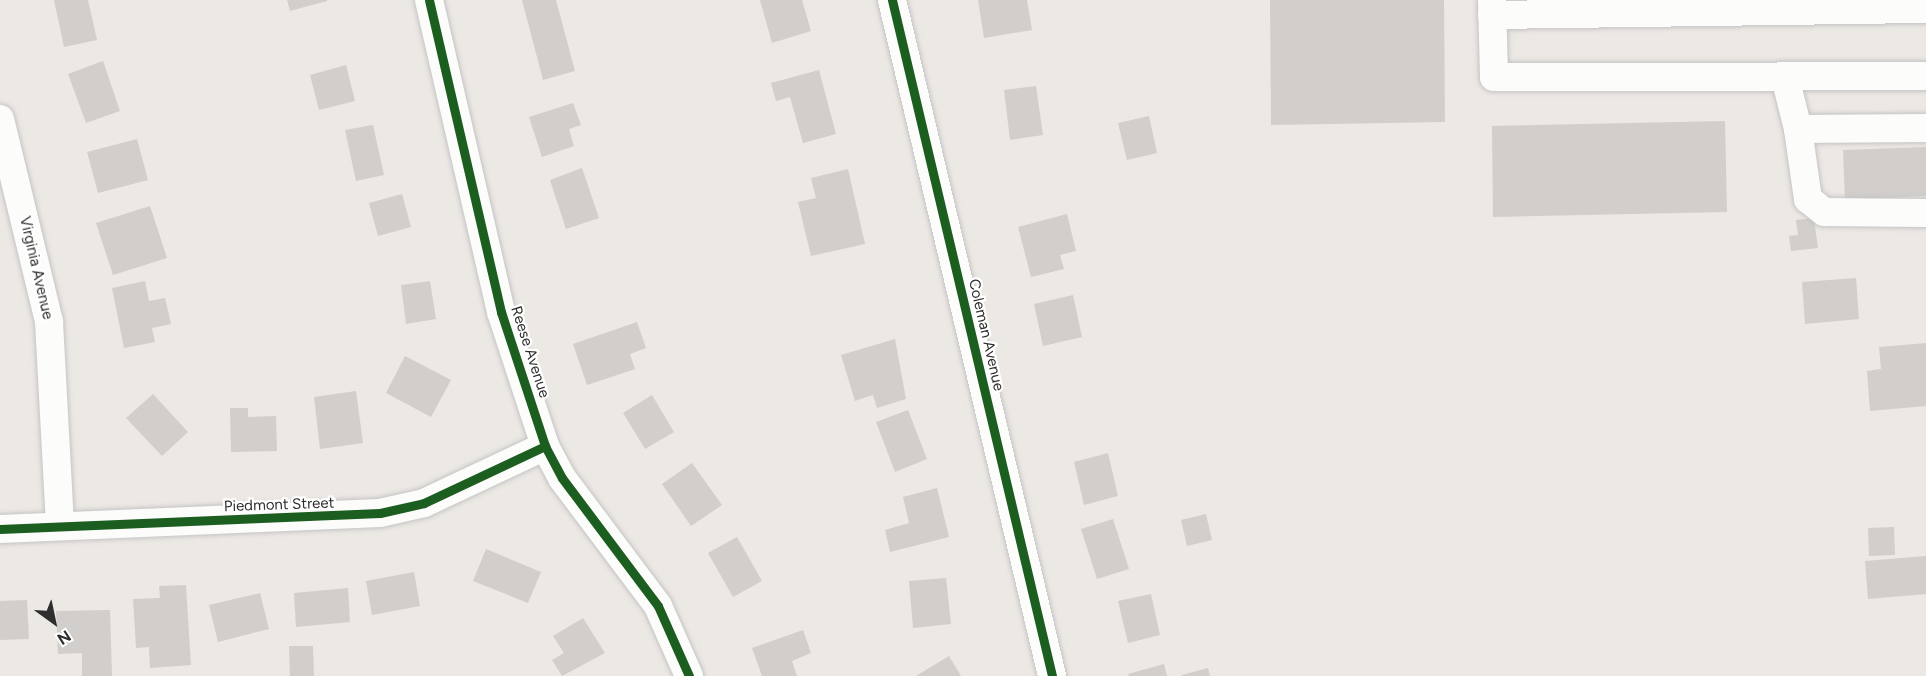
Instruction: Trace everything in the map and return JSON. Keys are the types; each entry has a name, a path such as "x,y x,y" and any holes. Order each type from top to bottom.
{"street":[{"name":"Reese Avenue","path":"429,0 501,312 545,446 562,478 658,606 689,676"},
{"name":"Coleman Avenue","path":"892,0 1052,676"},
{"path":"1926,9 1492,7 1494,78 1926,76"},
{"path":"1785,77 1798,129 1808,199 1824,212 1926,213"},
{"name":"Virginia Avenue","path":"0,119 50,322 60,526"},
{"path":"1798,129 1926,128"},
{"name":"Piedmont Street","path":"0,529 380,513 424,503 545,446"}],"building":[{"path":"54,0 88,0 97,40 64,47"},
{"path":"287,0 327,0 327,1 290,11"},
{"path":"522,0 556,0 575,71 543,80"},
{"path":"760,0 802,0 811,31 772,43"},
{"path":"978,0 1027,0 1032,30 984,38"},
{"path":"1270,0 1444,0 1445,122 1271,125"},
{"path":"103,61 120,111 86,123 68,74"},
{"path":"346,65 355,101 319,110 310,75"},
{"path":"819,70 836,134 803,143 790,97 776,101 771,83"},
{"path":"1036,86 1043,135 1010,140 1004,90"},
{"path":"573,103 581,125 569,129 574,146 542,157 529,117"},
{"path":"1149,116 1157,153 1127,160 1118,123"},
{"path":"1725,121 1727,212 1493,217 1492,126"},
{"path":"373,125 384,175 356,181 345,130"},
{"path":"137,139 148,180 98,193 87,152"},
{"path":"1926,147 1926,196 1845,200 1843,150"},
{"path":"582,168 599,218 566,229 550,180"},
{"path":"848,169 865,244 811,256 798,202 816,198 811,178"},
{"path":"402,194 411,227 378,236 369,203"},
{"path":"150,206 167,258 113,275 96,223"},
{"path":"1067,214 1076,251 1060,255 1064,269 1031,277 1018,227"},
{"path":"1814,218 1818,248 1791,251 1789,236 1798,235 1796,220"},
{"path":"1856,278 1859,319 1805,324 1802,282"},
{"path":"145,281 149,301 165,298 171,324 152,328 155,342 124,348 112,288"},
{"path":"430,281 436,319 406,324 401,285"},
{"path":"1073,295 1082,337 1043,346 1034,304"},
{"path":"637,322 646,348 630,354 635,369 587,385 573,344"},
{"path":"895,339 906,399 877,408 873,395 855,401 841,355"},
{"path":"1926,343 1926,406 1870,411 1867,371 1881,369 1879,347"},
{"path":"405,356 451,380 431,417 386,393"},
{"path":"356,391 363,443 320,449 314,397"},
{"path":"153,394 188,432 162,456 126,418"},
{"path":"652,395 674,432 645,449 623,413"},
{"path":"230,408 248,408 248,417 276,416 277,451 231,452"},
{"path":"908,410 927,459 895,472 876,422"},
{"path":"1108,453 1118,496 1084,505 1074,462"},
{"path":"692,463 722,505 691,526 662,484"},
{"path":"937,488 949,537 890,552 885,530 909,523 903,497"},
{"path":"1206,514 1212,540 1187,546 1181,520"},
{"path":"1113,519 1129,569 1097,579 1081,529"},
{"path":"1894,527 1895,555 1869,556 1868,528"},
{"path":"737,537 762,581 733,597 708,553"},
{"path":"486,549 541,572 528,603 473,581"},
{"path":"1926,556 1926,594 1868,599 1865,561"},
{"path":"414,572 420,606 372,615 366,581"},
{"path":"946,578 951,624 913,628 909,581"},
{"path":"186,585 191,665 150,668 149,647 136,648 133,599 160,598 159,586"},
{"path":"348,588 350,622 296,627 294,593"},
{"path":"260,593 269,629 218,642 209,605"},
{"path":"1151,594 1160,635 1128,643 1118,601"},
{"path":"27,600 29,639 0,640 0,601"},
{"path":"110,610 112,676 82,676 82,653 58,654 56,611"},
{"path":"583,618 605,653 562,676 552,660 564,653 553,636"},
{"path":"803,630 811,653 792,661 797,676 762,676 752,648"},
{"path":"289,646 313,646 314,676 290,676"},
{"path":"949,656 961,676 916,676"},
{"path":"1164,664 1167,676 1129,676 1128,674"},
{"path":"1208,668 1210,676 1182,676 1182,675"}],"cycle path":[{"path":"429,0 501,312 545,446 562,478 658,606 689,676"},
{"path":"892,0 1052,676"},
{"path":"0,529 380,513 424,503 545,446"}]}
